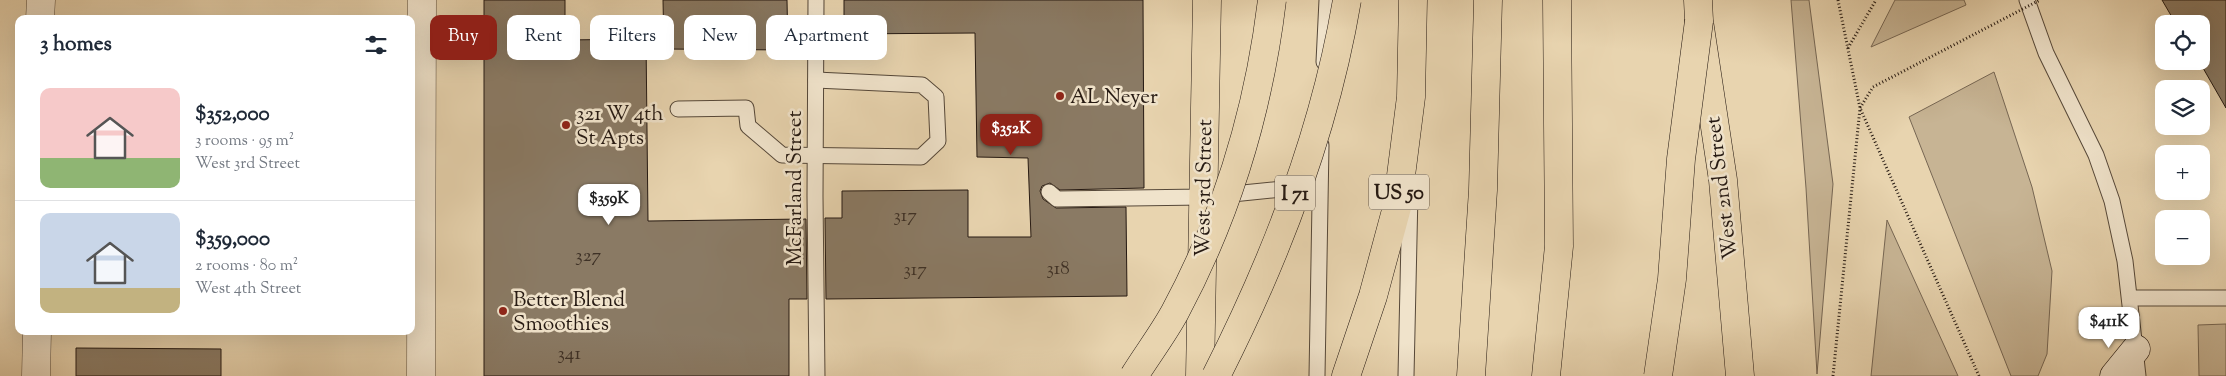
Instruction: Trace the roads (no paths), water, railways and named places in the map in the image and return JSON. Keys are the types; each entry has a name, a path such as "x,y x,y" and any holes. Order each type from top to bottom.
{"main road":[{"name":"West 3rd Street","path":"1200,376 1207,0"},
{"path":"1134,376 1174,313 1206,248 1231,186 1249,121 1272,0"},
{"name":"I 71","path":"1216,376 1250,310 1288,213 1324,102 1347,0"},
{"name":"US 50","path":"1346,376 1373,296 1398,207 1411,97 1414,0"},
{"path":"1471,376 1483,190 1488,0"},
{"path":"1546,376 1559,246 1557,0"},
{"path":"1658,376 1672,279 1681,159 1698,10"},
{"name":"West 2nd Street","path":"1698,10 1723,180 1740,376"}],"street":[{"path":"40,15 41,0"},
{"path":"421,376 422,0"},
{"path":"36,376 37,335"},
{"path":"2114,376 2136,349"}],"lane":[{"name":"McFarland Street","path":"816,0 817,376"},
{"path":"1317,376 1319,186 1326,0"},
{"path":"1406,376 1414,0"},
{"path":"2027,0 2046,53 2096,155 2112,201 2125,261 2138,376"},
{"path":"678,109 746,108 748,126 782,155 921,157 938,141 936,97 922,85 816,80"},
{"path":"1049,192 1057,199 1203,197 1319,186"},
{"path":"2130,298 2226,298"}],"place":[{"name":"AL Neyer","path":"1060,96"},
{"name":"321 W 4th St Apts","path":"566,125"},
{"name":"Better Blend Smoothies","path":"503,311"}]}
